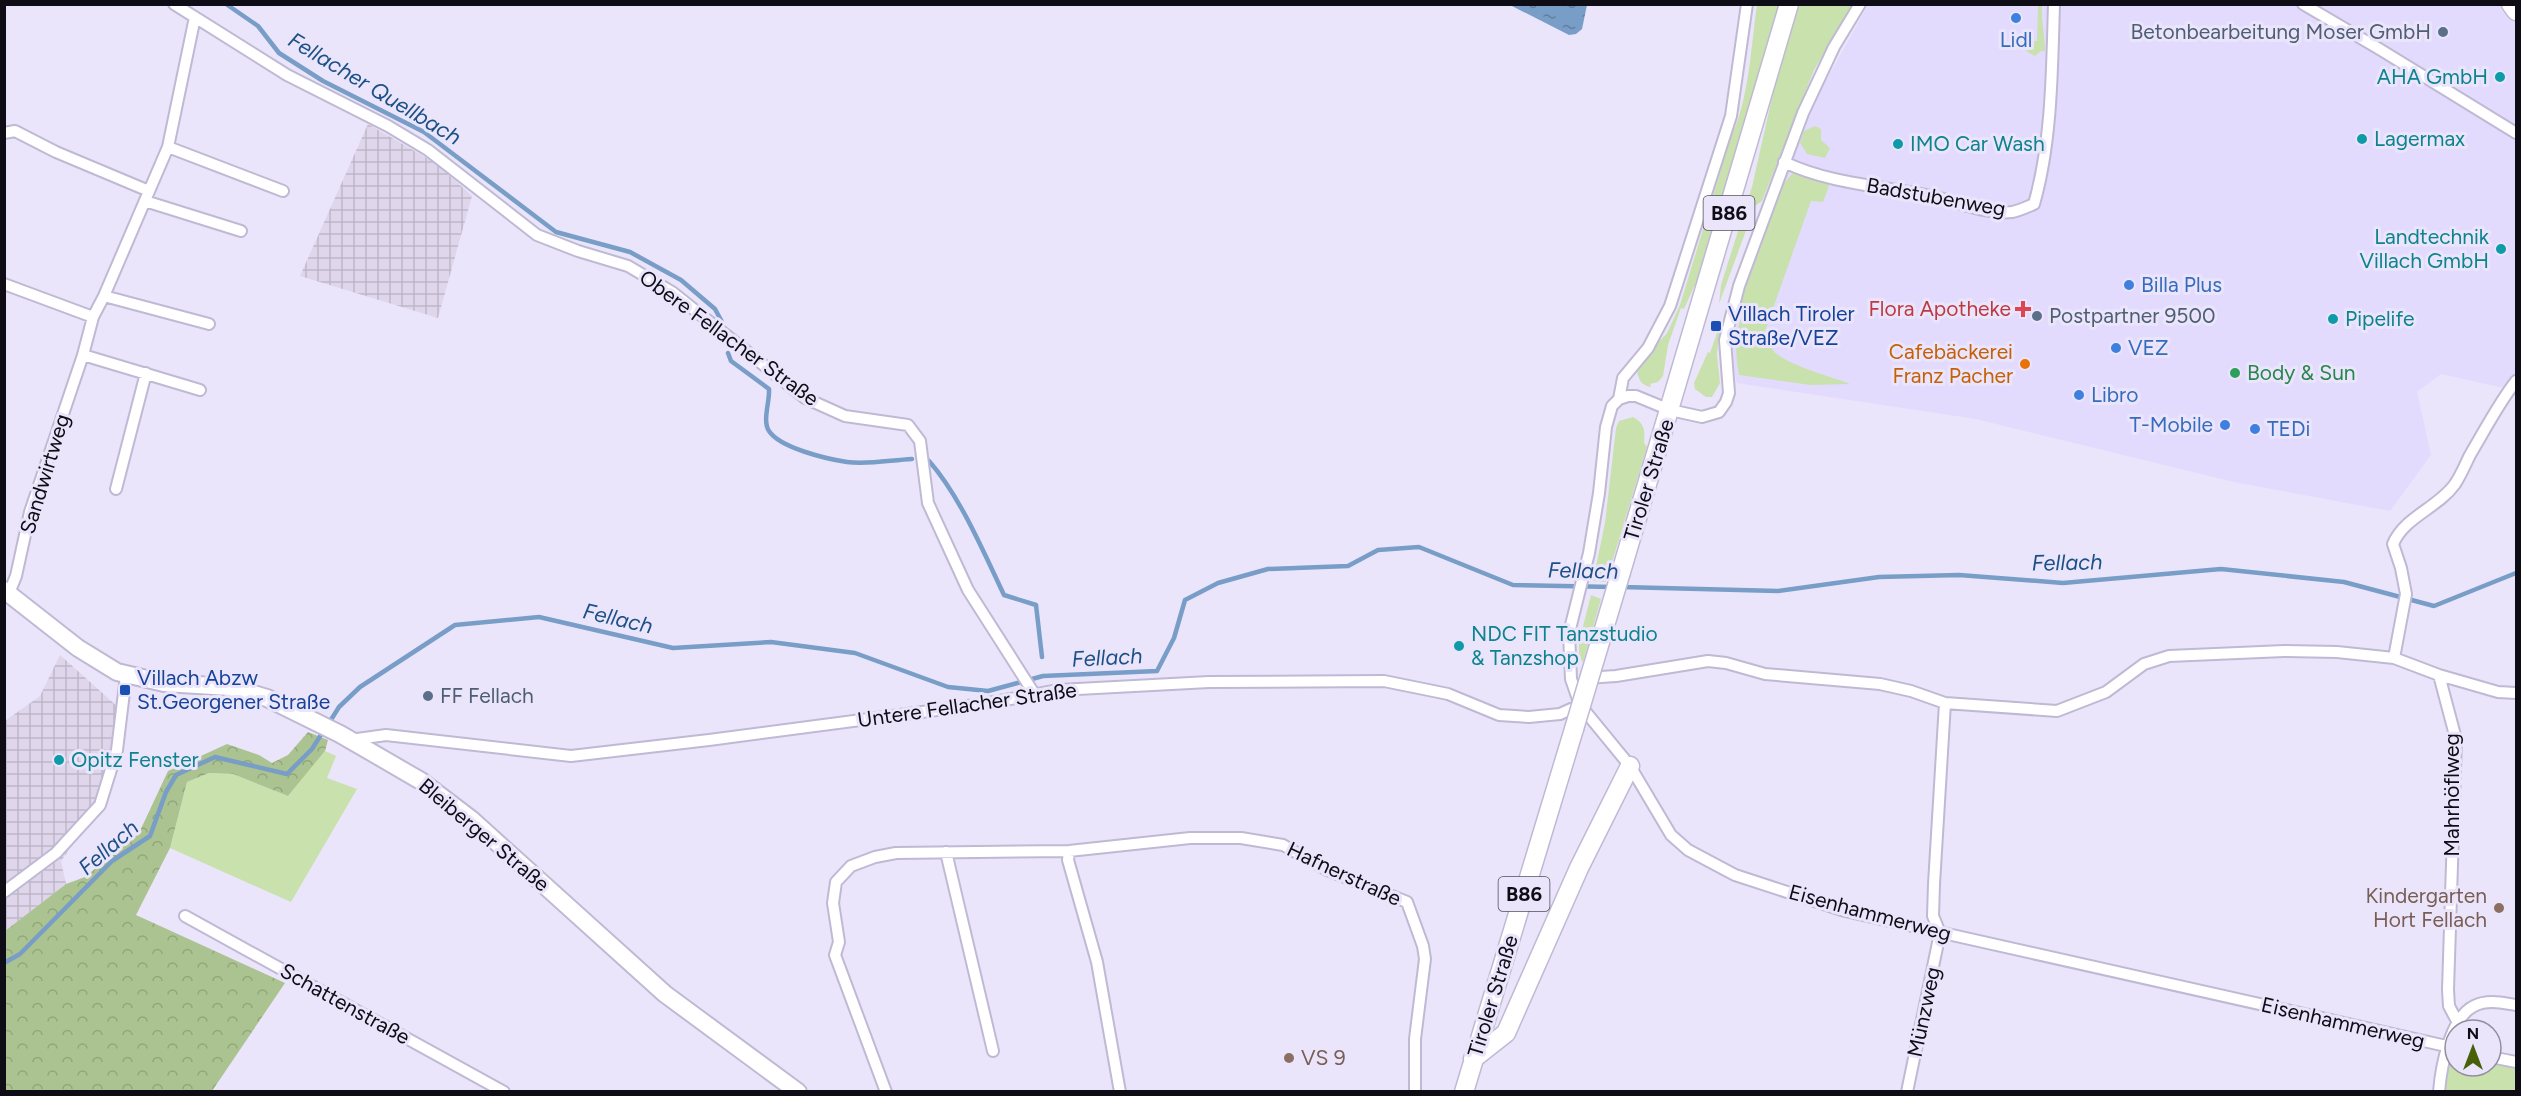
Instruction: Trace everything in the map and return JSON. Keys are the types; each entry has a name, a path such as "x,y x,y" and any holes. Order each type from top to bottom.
{"main road":[{"name":"Tiroler Straße","path":"1464,1092 1622,572 1789,4"},
{"path":"2511,4 2517,11"},
{"name":"Bleiberger Straße","path":"7,591 78,648 126,676 164,683 230,687 267,698 345,737 445,797 665,994 798,1092"},
{"path":"1473,1059 1506,1033 1579,868 1630,766"}],"street":[{"name":"Obere Fellacher Straße","path":"174,4 287,75 388,126 432,153 537,235 578,251 628,266 672,292 805,398 845,416 908,425 920,441 928,503 963,579 1035,695"},
{"name":"Eisenhammerweg","path":"1747,4 1731,116 1670,306 1648,348 1623,378 1620,399 1612,406 1606,427 1599,493 1584,578 1569,633 1571,679 1580,705 1630,766 1671,835 1688,850 1735,875 1845,911 2443,1046"},
{"path":"1620,399 1636,396 1670,410 1702,417 1719,412 1726,402 1730,393 1725,340 1728,321 1803,113 1834,47 1860,4"},
{"name":"Badstubenweg","path":"1784,162 1804,171 1839,181 1933,196 1990,210 2012,212 2034,204 2041,179 2048,115 2054,4"},
{"path":"2303,4 2517,133"},
{"name":"Sandwirtweg","path":"7,591 14,584 30,513 83,355 93,317 168,147 195,17"},
{"path":"4,133 15,131 147,196 241,231"},
{"path":"168,147 283,191"},
{"path":"4,284 93,317"},
{"path":"104,296 209,324"},
{"path":"83,355 200,390"},
{"path":"116,489 146,374"},
{"path":"2394,658 2406,594 2402,568 2393,544 2405,526 2443,498 2455,484 2500,402 2517,381"},
{"path":"1571,679 1616,676 1708,661 1726,663 1765,674 1880,684 1911,691 1945,703 2056,711 2106,692 2144,664 2169,656 2337,651 2394,658 2439,675 2498,692 2517,693"},
{"name":"Mahrhöflweg","path":"2439,675 2456,739 2448,990 2449,1006 2455,1018"},
{"path":"4,892 56,853 100,805 117,750 126,676"},
{"name":"Untere Fellacher Straße","path":"345,737 386,735 572,756 983,704 1059,690 1209,682 1384,681 1448,694 1499,715 1529,717 1560,714 1580,705"},
{"path":"1940,933 1933,916 1945,703"},
{"name":"Hafnerstraße","path":"886,1092 835,955 839,942 833,903 834,890 842,873 875,857 910,852 1069,851 1190,838 1262,841 1283,845 1327,870 1407,902 1423,946 1425,959 1415,1039 1415,1092"},
{"path":"1069,851 1068,860 1096,962 1120,1092"},
{"path":"946,852 993,1051"},
{"name":"Schattenstraße","path":"185,916 504,1092"},
{"name":"Münzweg","path":"1907,1092 1940,933"},
{"path":"2462,1018 2473,1006 2493,1001 2517,1005"},
{"path":"2439,1092 2443,1077"}],"shaded area":[{"path":"2501,4 2516,20 2516,375 2504,388 2441,374 2417,392 2431,455 2390,511 2234,482 1976,419 1737,383 1731,357 1737,310 1804,126 1818,95 1868,5"},
{"path":"368,124 437,164 472,196 438,318 300,276"},
{"path":"60,655 118,707 108,796 61,861 66,884 5,931 5,721 40,696"}],"green space":[{"path":"1757,5 1779,5 1697,280 1684,309 1681,308 1668,345 1663,376 1658,382 1650,384 1651,387 1641,382 1637,373 1645,357 1667,333 1680,305 1742,107"},
{"path":"1796,5 1853,5 1814,70 1762,201 1755,206 1719,304 1721,285 1752,187 1778,71"},
{"path":"2038,5 2042,5 2045,51 2035,56 2026,51 2026,41 2037,41"},
{"path":"1815,126 1821,129 1821,140 1830,148 1825,158 1807,154 1800,143 1804,131"},
{"path":"1797,172 1827,181 1829,186 1823,202 1811,201 1764,334 1774,339 1772,348 1784,359 1850,384 1811,385 1739,375 1737,341 1744,307 1739,306 1784,183 1793,173"},
{"path":"1720,324 1717,355 1720,383 1712,397 1706,397 1695,389 1694,383 1708,352 1710,353"},
{"path":"1633,417 1640,422 1643,428 1644,443 1647,447 1606,582 1593,581 1605,523 1616,428 1619,421"},
{"path":"1591,595 1601,599 1583,662 1579,658 1579,642"},
{"path":"308,732 328,740 325,751 288,796 233,774 209,773 187,782 170,848 136,915 285,983 212,1091 5,1091 5,931 66,884 85,877 139,833 168,771 227,744 259,755 272,763 288,755"},
{"path":"325,751 336,756 327,778 357,789 291,902 170,848 187,782 209,773 233,774 288,796"},
{"path":"2503,1065 2516,1069 2516,1091 2443,1092 2446,1078 2503,1078"}],"water":[{"path":"1510,5 1587,5 1582,29 1576,34 1569,35"}],"waterway":[{"name":"Fellacher Quellbach","path":"226,4 258,26 279,53 323,81 424,132 556,232 630,252 681,280 715,309 722,322"},
{"name":"Fellacher Quellbach","path":"728,353 731,361 769,389 767,427 783,443 816,455 855,463 912,459"},
{"name":"Fellacher Quellbach","path":"929,461 961,508 1004,595 1036,605 1042,657"},
{"name":"Fellach","path":"329,723 339,707 360,687 455,625 539,617 673,648 771,642 855,653 948,687 988,691 1043,676 1157,671 1174,638 1185,600 1218,583 1268,569 1348,566 1378,550 1419,547 1513,585 1613,587"},
{"name":"Fellach","path":"1622,587 1778,591 1879,577 1959,575 2063,583 2221,569 2344,582 2434,606 2516,573"},
{"name":"Fellach","path":"4,963 20,954 112,861 150,836 166,792 176,775 215,757 287,774 312,749 324,730"}],"place":[{"name":"Lidl","path":"2016,18"},
{"name":"Betonbearbeitung Moser GmbH","path":"2443,32"},
{"name":"AHA GmbH","path":"2500,77"},
{"name":"Lagermax","path":"2362,139"},
{"name":"IMO Car Wash","path":"1898,144"},
{"name":"Landtechnik Villach GmbH","path":"2501,249"},
{"name":"Billa Plus","path":"2129,285"},
{"name":"Flora Apotheke","path":"2023,309"},
{"name":"Postpartner 9500","path":"2037,316"},
{"name":"Pipelife","path":"2333,319"},
{"name":"Villach Tiroler Straße/VEZ","path":"1716,326"},
{"name":"VEZ","path":"2116,348"},
{"name":"Cafebäckerei Franz Pacher","path":"2025,364"},
{"name":"Body & Sun","path":"2235,373"},
{"name":"Libro","path":"2079,395"},
{"name":"T-Mobile","path":"2225,425"},
{"name":"TEDi","path":"2255,429"},
{"name":"NDC FIT Tanzstudio & Tanzshop","path":"1459,646"},
{"name":"Villach Abzw St.Georgener Straße","path":"125,690"},
{"name":"FF Fellach","path":"428,696"},
{"name":"Opitz Fenster","path":"59,760"},
{"name":"Kindergarten Hort Fellach","path":"2499,908"},
{"name":"VS 9","path":"1289,1058"}]}
